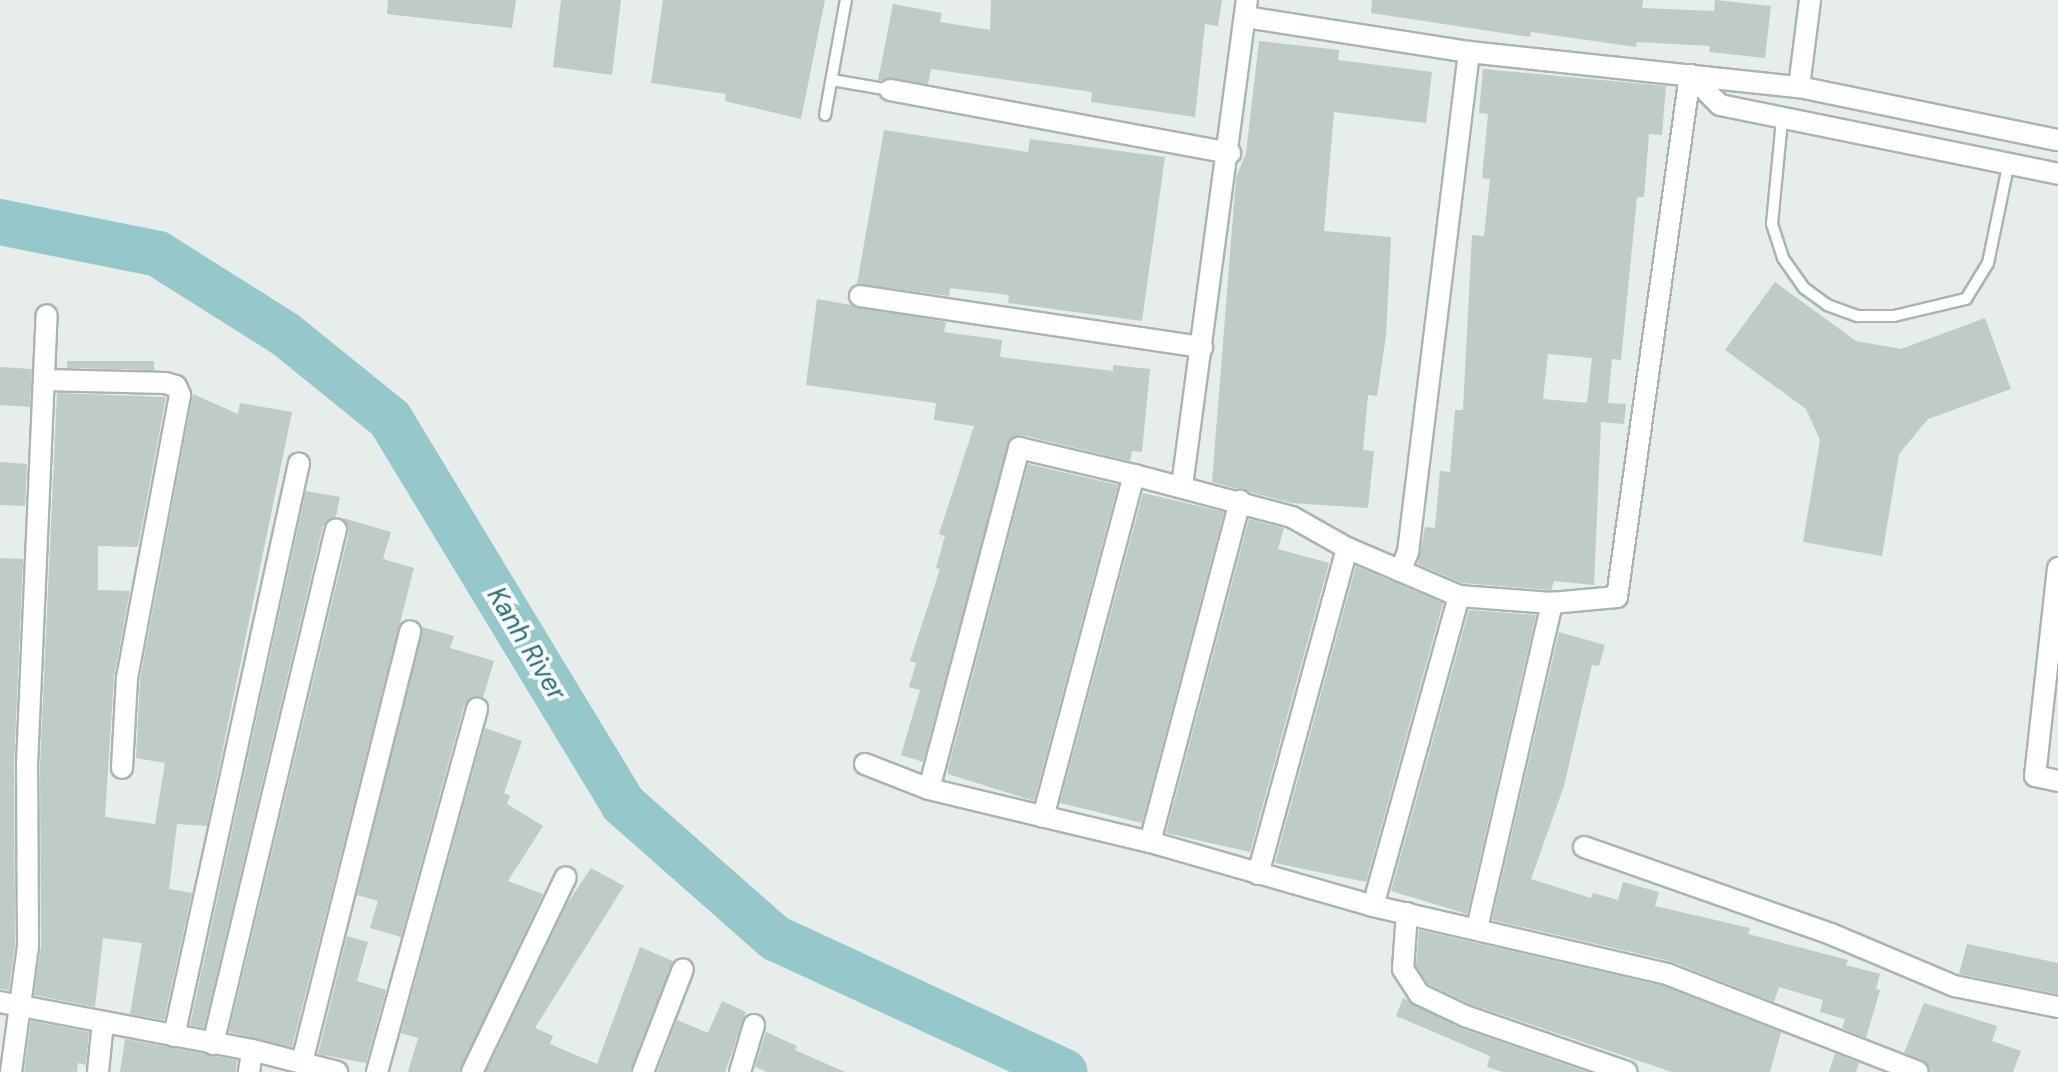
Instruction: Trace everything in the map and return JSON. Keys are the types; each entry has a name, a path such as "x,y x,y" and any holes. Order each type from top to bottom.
{"street":[{"path":"1799,87 1810,0"},
{"path":"1182,486 1230,153 1246,9 1469,52 1799,87 2058,140"},
{"path":"1400,571 1408,552 1469,52"},
{"path":"1690,75 1720,105 1782,120 2010,160 2058,174"},
{"path":"929,789 1019,448 1182,486 1292,517 1347,548 1459,596 1552,603 1617,597 1690,75"},
{"path":"890,90 1230,153"},
{"path":"860,296 1202,347"},
{"path":"11,1072 9,1002 28,946 28,735 47,315"},
{"path":"44,380 165,383 176,386 180,395 127,678 122,768"},
{"path":"174,1036 299,463"},
{"path":"1043,817 1134,475"},
{"path":"1150,842 1240,501"},
{"path":"213,1044 336,529"},
{"path":"1258,874 1347,548"},
{"path":"2058,568 2035,776 2058,781"},
{"path":"1373,906 1459,596"},
{"path":"1477,928 1552,603"},
{"path":"302,1062 410,631"},
{"path":"377,1072 477,709"},
{"path":"865,764 929,789 1150,842 1373,906 1667,974 1918,1072"},
{"path":"1584,847 1831,934 1954,986 2058,1007"},
{"path":"472,1072 566,877"},
{"path":"1407,913 1403,969 1419,994 1465,1016 1627,1072"},
{"path":"643,1072 683,969"},
{"path":"9,1002 252,1050 337,1072"},
{"path":"98,1072 103,1022"},
{"path":"740,1072 754,1025"},
{"path":"249,1072 252,1050"}],"lane":[{"path":"825,115 846,0"},
{"path":"832,80 890,90"},
{"path":"1782,120 1772,224 1783,258 1804,288 1827,305 1858,316 1894,316 1966,299 1988,263 2010,160"}],"building":[{"path":"388,0 516,0 512,28 387,14"},
{"path":"561,0 621,0 612,75 553,67"},
{"path":"663,0 825,0 801,119 725,101 726,94 651,83"},
{"path":"991,0 1222,0 1218,26 1205,24 1195,117 1091,102 1092,92 931,69 928,84 878,80 893,4 942,13 940,22 990,30"},
{"path":"1372,0 1643,0 1642,8 1714,11 1715,0 1771,6 1765,58 1709,52 1710,46 1637,42 1636,47 1531,32 1530,37 1371,13"},
{"path":"1259,41 1339,50 1338,60 1432,72 1426,123 1334,112 1324,231 1391,237 1386,336 1377,396 1368,395 1363,450 1374,451 1368,508 1291,503 1212,482 1236,178 1246,153"},
{"path":"1483,69 1666,86 1662,135 1649,134 1644,197 1637,197 1621,360 1612,359 1608,403 1626,404 1624,424 1601,422 1594,585 1554,581 1551,590 1462,583 1418,564 1425,527 1435,528 1440,471 1450,472 1455,410 1463,410 1472,235 1484,236 1490,179 1482,178 1488,114 1479,113","holes":["1548,354 1592,358 1587,403 1543,399"]},
{"path":"884,130 1028,152 1030,139 1165,157 1142,321 1008,303 1009,295 950,288 949,296 857,284"},
{"path":"1775,282 1856,341 1901,349 1985,318 2011,389 1928,419 1899,454 1882,556 1803,542 1820,440 1806,409 1725,350"},
{"path":"817,299 946,322 944,332 1002,340 1000,357 1113,371 1113,365 1150,369 1142,452 1132,451 1130,461 1022,435 1009,440 923,762 901,755 920,690 909,687 916,663 910,661 940,569 936,568 945,536 939,534 974,426 934,420 936,403 806,385"},
{"path":"67,361 154,361 154,370 67,368"},
{"path":"0,367 32,369 30,407 0,405"},
{"path":"57,393 166,397 138,547 98,546 98,590 130,591 114,677 105,817 155,824 165,763 136,758 140,680 193,394 238,414 240,403 292,412 207,826 177,824 169,889 192,893 164,1020 130,1014 142,943 103,938 95,1007 34,995 41,946 40,765"},
{"path":"0,462 27,464 25,506 0,505"},
{"path":"1028,464 1118,485 1034,801 948,774"},
{"path":"306,491 340,497 336,516 323,526 204,1028 190,1025"},
{"path":"1143,493 1224,512 1142,823 1060,803"},
{"path":"343,518 391,532 383,559 414,568 292,1047 229,1032 349,532"},
{"path":"1249,519 1284,528 1278,549 1329,563 1250,852 1166,833"},
{"path":"0,558 23,559 14,765 15,945 9,990 0,989"},
{"path":"1356,566 1443,603 1366,882 1275,863"},
{"path":"1469,610 1536,615 1467,914 1391,891"},
{"path":"422,627 454,636 450,648 494,661 483,698 473,697 464,706 401,937 370,928 378,901 357,895"},
{"path":"1559,632 1605,645 1599,666 1592,665 1564,786 1531,879 1591,898 1593,893 1618,900 1623,882 1659,892 1655,906 1750,928 1748,934 1848,960 1846,965 1880,974 1876,989 1880,990 1866,1038 1842,1028 1845,1019 1820,1012 1823,1000 1779,987 1774,1002 1670,961 1492,920"},
{"path":"485,728 522,741 504,793 510,796 507,804 543,826 508,881 543,894 459,1072 408,1072 418,1038 401,1033"},
{"path":"591,868 624,886 535,1028 553,1036 550,1044 597,1064 640,947 673,961 630,1072 486,1072 567,904"},
{"path":"1419,930 1663,986 1781,1032 1770,1072 1672,1072 1470,1004 1428,984 1416,966"},
{"path":"347,936 368,942 357,981 386,990 366,1063 318,1054"},
{"path":"1967,944 2058,963 2058,994 1959,974"},
{"path":"1403,998 1460,1028 1587,1072 1503,1072 1487,1067 1490,1056 1396,1016"},
{"path":"722,1001 746,1012 725,1072 657,1072 677,1020 708,1033"},
{"path":"1924,1003 1997,1026 1992,1041 2021,1051 2013,1072 1931,1072 1923,1060 1904,1053"},
{"path":"31,1021 89,1032 86,1065 78,1063 77,1072 24,1072"},
{"path":"766,1032 797,1046 795,1050 845,1072 767,1072 755,1067"},
{"path":"125,1039 237,1060 236,1072 120,1072"},
{"path":"1835,1053 1859,1063 1856,1072 1829,1072"}],"waterway":[{"name":"Kanh River","path":"0,222 158,254 285,334 390,419 623,804 775,938 1065,1072"}]}
